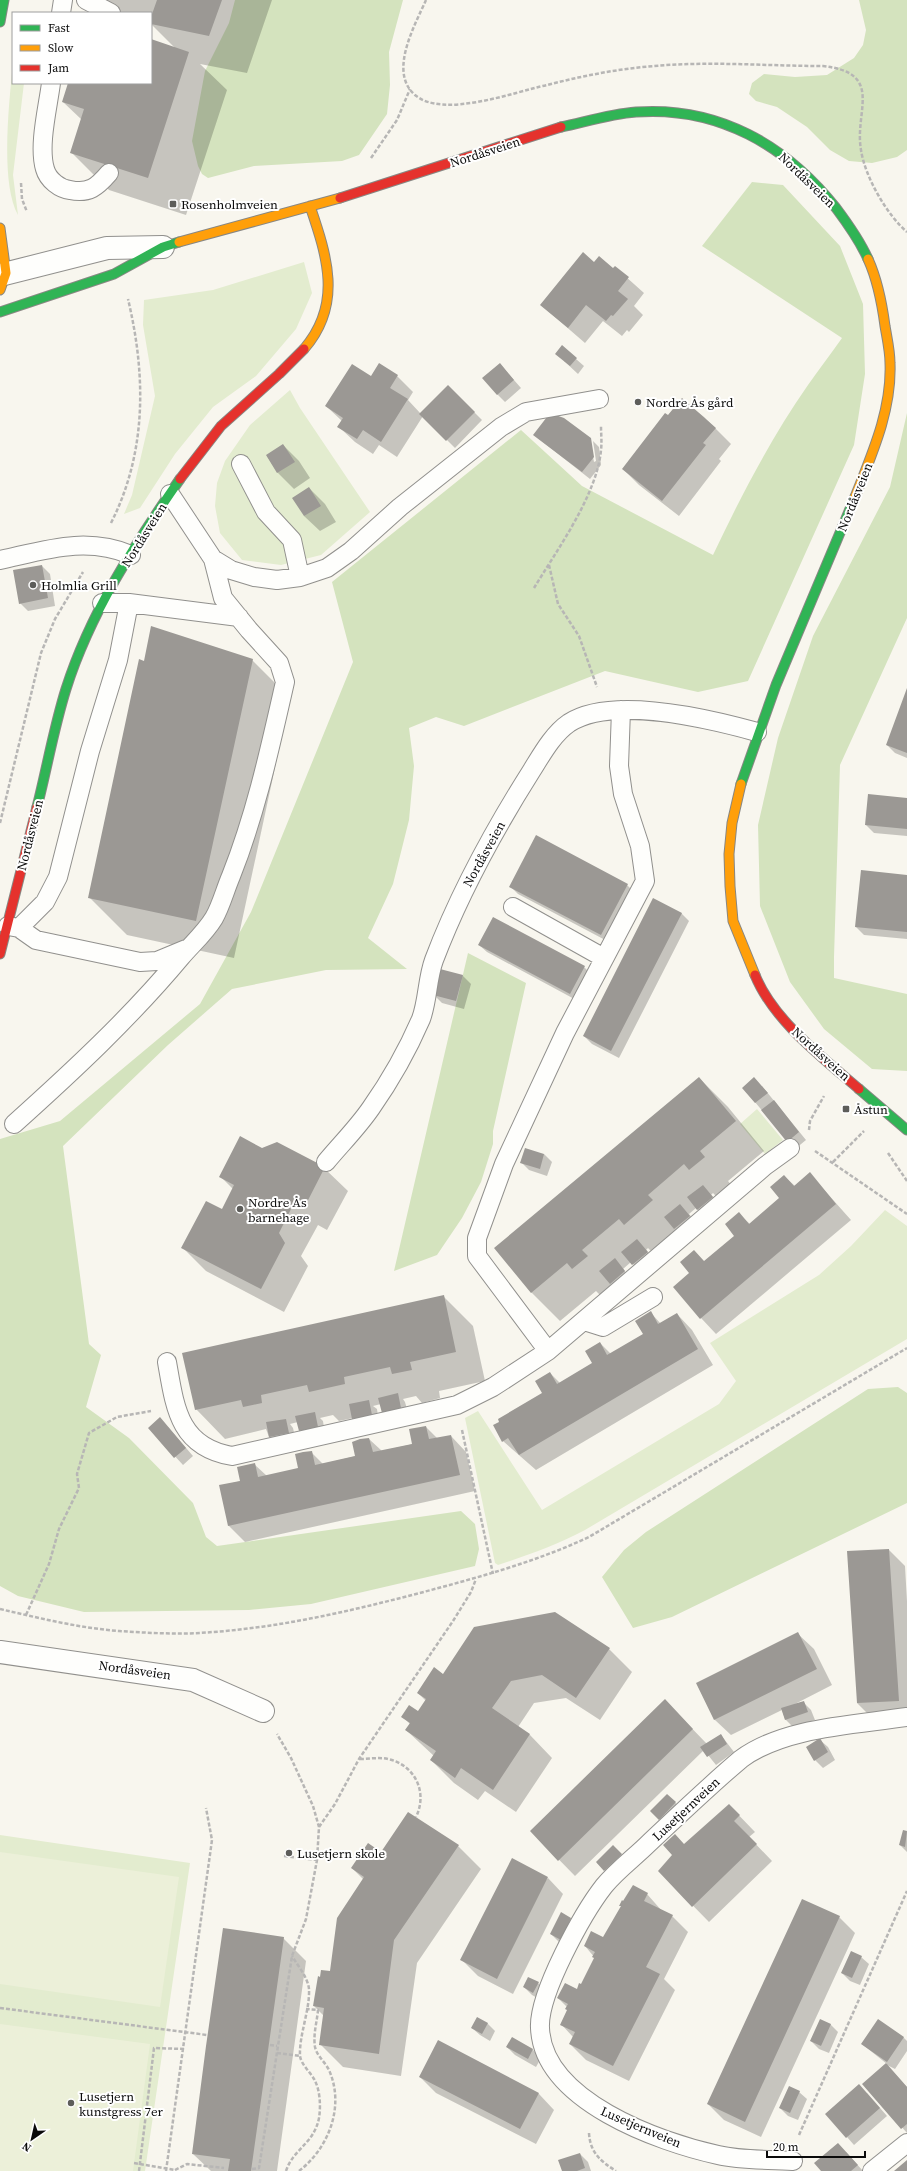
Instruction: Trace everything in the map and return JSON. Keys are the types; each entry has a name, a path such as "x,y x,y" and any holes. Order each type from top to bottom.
{"street":[{"path":"0,22 4,0"},
{"name":"Nordåsveien","path":"0,312 114,274 163,247 364,191 582,121 616,115 657,111 700,116 748,133 773,147 793,162 819,188 843,217 863,247 875,275 882,302 890,362 889,390 883,421 871,457 757,732 742,780 732,823 729,854 734,921 758,983 782,1017 803,1041 907,1130"},
{"name":"Nordåsveien","path":"0,954 13,927 66,690 77,658 102,603 170,494 222,425 299,356 320,322 329,296 328,270 310,206"},
{"path":"0,228 2,280"},
{"name":"Nordåsveien","path":"2,280 107,248 163,247"},
{"name":"Nordåsveien","path":"0,1652 193,1680 263,1711"}],"lane":[{"path":"61,12 63,0"},
{"path":"86,0 108,12"},
{"path":"51,84 43,146 45,170 52,181 64,189 79,192 91,190 99,185 109,173"},
{"path":"213,559 231,570 254,577 277,580 300,577 326,568 351,551 400,507 501,427 526,412 599,399"},
{"path":"241,464 266,512 292,540 300,577"},
{"path":"14,1124 71,1073 151,992 188,948 200,937 214,917 237,861 256,803 267,762 285,682 279,663 223,598 213,559 170,494"},
{"path":"0,560 81,544 99,545 132,555"},
{"path":"102,603 129,603 239,617"},
{"path":"129,603 118,660 90,751 58,877 53,890 45,902 13,927 36,940 140,962 157,961 188,948"},
{"path":"548,1351 477,1256 478,1238 504,1164 565,1033 644,881 640,846 623,794 613,710"},
{"name":"Nordåsveien","path":"326,1162 371,1108 396,1066 421,1018 434,962 466,888 520,789 557,734 569,723 613,710 658,712 721,722 757,732"},
{"path":"513,907 604,958"},
{"path":"167,1362 175,1407 183,1424 193,1440 218,1454 232,1456 457,1405 493,1387 548,1351 584,1321 603,1302 765,1166 798,1147"},
{"path":"584,1321 603,1327 653,1297"},
{"name":"Lusetjernveien","path":"793,2161 741,2159 721,2163 594,2107 570,2088 555,2067 542,2043 540,2011 545,1994 558,1968 579,1928 605,1886 717,1779 756,1748 800,1733 907,1717"},
{"path":"872,2171 907,2143"}],"path":[{"path":"364,191 371,158 397,120 410,89"},
{"path":"534,588 572,526 599,464 602,449 599,399"},
{"path":"549,564 558,604 579,636 613,710"},
{"path":"824,1096 798,1147 833,1162 907,1214"},
{"path":"833,1162 864,1131"},
{"path":"0,1609 118,1631 212,1632 250,1629 298,1620 387,1601 493,1574 534,1561 589,1537 907,1348"},
{"path":"26,1614 46,1572 59,1528 79,1488 77,1474 89,1433 117,1417 175,1407"},
{"path":"464,1438 493,1574"},
{"path":"318,1827 336,1804 360,1760 453,1621 471,1592 476,1578"},
{"path":"252,2169 259,2168 292,1956 306,1919 316,1860 318,1827 313,1806 291,1758 263,1711"},
{"path":"360,1760 387,1758 402,1765 408,1770 419,1786 422,1796 420,1809 416,1817"},
{"path":"166,2170 212,1840 206,1808"},
{"path":"284,1856 316,1860"},
{"path":"793,2161 796,2142 808,2110 907,1891"},
{"path":"286,2171 292,2158 303,2149 313,2136 319,2117 319,2094 315,2080 300,2056 309,1989 292,1956"},
{"path":"0,2008 207,2035"},
{"path":"300,2171 314,2158 323,2146 333,2118 334,2105 334,2085 328,2070 315,2048 314,2034 318,2010 306,2008"},
{"path":"270,2044 277,2046"},
{"path":"139,2171 154,2048 184,2049"},
{"path":"277,2053 300,2056"},
{"path":"594,2107 589,2127 592,2148 597,2157 616,2171"},
{"path":"134,2163 166,2170 176,2170 187,2164 224,2168"}],"green space":[{"path":"235,0 403,0 389,52 390,85 387,114 359,155 342,161 254,166 208,178 202,174 198,166 192,141 205,71 229,23"},
{"path":"859,0 907,0 907,150 897,157 872,163 849,161 830,150 807,127 777,107 756,101 749,94 752,83 764,74 795,77 827,75 854,58 863,45 866,30"},
{"path":"12,75 12,84 24,84 13,175 18,215 12,201 7,163"},
{"path":"752,182 783,185 840,246 863,304 865,374 854,445 748,681 698,692 605,671 464,726 436,717 409,728 414,766 409,820 393,884 368,938 407,969 326,970 232,989 168,1045 63,1146 89,1344 101,1355 86,1407 129,1438 193,1503 206,1537 217,1546 461,1511 475,1524 479,1549 475,1566 311,1604 249,1610 84,1612 18,1596 0,1586 0,1139 60,1121 200,1004 251,912 353,662 332,582 521,430 582,486 713,555 734,511 781,426 794,405 842,338 702,246"},
{"path":"304,262 312,293 296,329 256,376 213,407 175,454 140,508 124,514 132,495 155,396 143,325 144,300 213,290"},
{"path":"290,390 300,408 370,512 321,555 281,565 242,560 220,533 215,506 217,483 225,461 250,425"},
{"path":"907,413 907,618 840,765 834,978 907,994 907,1071 872,1069 824,1029 790,982 760,906 758,825 778,738 813,636 890,487"},
{"path":"468,953 526,983 493,1131 493,1144 481,1182 462,1218 437,1255 394,1271"},
{"path":"757,1109 783,1140 765,1154 740,1124"},
{"path":"885,1210 907,1226 907,1339 585,1530 531,1553 498,1565 495,1563 465,1418 478,1411 542,1510 719,1404 736,1381 710,1343 819,1275 851,1246"},
{"path":"898,1387 907,1393 907,1503 672,1617 633,1628 602,1577 624,1550 646,1532 868,1389"},
{"path":"0,1835 190,1863 145,2171 0,2171"},
{"path":"0,1852 179,1877 160,2007 0,1984"},
{"name":"Lusetjern kunstgress 7er","path":"0,2024 150,2044 133,2171 0,2171"}],"building":[{"path":"157,0 222,0 209,36 152,24 152,14"},
{"path":"152,39 189,52 148,178 70,153 84,109 62,102 68,84 152,84"},
{"path":"583,252 594,262 599,256 613,268 615,266 629,277 618,291 628,299 613,316 611,315 606,321 586,305 568,328 540,305"},
{"path":"562,345 577,358 570,366 555,354"},
{"path":"379,363 398,375 390,388 408,399 381,442 363,430 357,439 337,427 343,418 325,406 352,364 371,376"},
{"path":"500,363 514,380 497,395 482,378"},
{"path":"448,385 475,412 446,441 419,414"},
{"path":"682,398 716,428 703,443 706,445 662,501 622,469 665,413 668,415"},
{"path":"550,413 564,418 591,438 594,457 582,472 533,435"},
{"path":"283,444 295,462 277,473 266,455"},
{"path":"309,487 321,506 304,516 292,498"},
{"path":"42,565 48,598 19,604 13,570"},
{"path":"151,626 253,659 196,921 88,898 139,659 144,661"},
{"path":"907,688 907,753 886,745"},
{"path":"868,794 907,798 907,829 865,825"},
{"path":"536,835 628,884 601,935 509,887"},
{"path":"861,870 907,875 907,932 855,927"},
{"path":"653,898 682,913 611,1051 583,1036"},
{"path":"493,917 585,966 570,994 478,945"},
{"path":"440,969 463,975 456,1001 433,995"},
{"path":"699,1077 736,1121 700,1151 705,1157 689,1170 684,1164 648,1195 653,1200 624,1225 619,1219 582,1250 588,1256 572,1269 567,1263 531,1293 494,1248"},
{"path":"754,1077 768,1093 755,1103 742,1088"},
{"path":"774,1100 799,1132 787,1142 761,1110"},
{"path":"240,1136 262,1148 277,1142 325,1167 304,1208 294,1203 279,1233 285,1243 261,1289 181,1248 206,1201 222,1209 234,1185 219,1177"},
{"path":"525,1148 544,1154 540,1169 520,1163"},
{"path":"810,1172 836,1204 700,1319 673,1287 689,1273 680,1262 694,1250 704,1261 734,1236 725,1224 739,1212 749,1224 779,1198 770,1187 784,1175 794,1186"},
{"path":"703,1185 713,1197 697,1210 687,1197"},
{"path":"680,1204 690,1216 674,1229 664,1217"},
{"path":"637,1239 648,1252 632,1265 621,1252"},
{"path":"615,1258 625,1271 610,1284 599,1271"},
{"path":"444,1295 456,1352 410,1362 412,1370 392,1374 390,1367 344,1377 345,1384 309,1392 307,1385 261,1395 262,1403 243,1407 241,1400 195,1410 182,1353"},
{"path":"651,1311 658,1324 677,1313 698,1349 519,1455 508,1438 502,1442 493,1425 499,1422 498,1419 542,1393 535,1381 550,1372 557,1384 592,1363 585,1351 600,1342 607,1355 643,1334 635,1321"},
{"path":"398,1393 401,1408 382,1413 378,1398"},
{"path":"369,1400 372,1415 352,1419 349,1404"},
{"path":"315,1412 318,1427 299,1431 295,1416"},
{"path":"160,1417 186,1448 174,1458 148,1428"},
{"path":"286,1419 289,1433 269,1437 266,1422"},
{"path":"426,1426 429,1439 451,1435 460,1475 228,1526 219,1485 240,1481 237,1467 255,1463 258,1477 298,1468 295,1454 303,1452 312,1451 315,1465 355,1456 352,1442 360,1439 369,1438 373,1452 412,1444 409,1429"},
{"path":"889,1549 899,1701 857,1703 847,1551"},
{"path":"555,1612 610,1648 576,1698 542,1675 511,1681 492,1708 530,1734 493,1790 461,1768 455,1778 430,1760 436,1751 405,1730 410,1723 401,1717 409,1705 418,1711 426,1699 417,1693 434,1667 443,1674 474,1627"},
{"path":"798,1632 817,1669 714,1720 696,1683"},
{"path":"665,1699 693,1729 558,1861 530,1831"},
{"path":"804,1701 808,1712 785,1720 781,1708"},
{"path":"721,1734 727,1744 707,1757 700,1747"},
{"path":"820,1738 828,1752 814,1761 806,1747"},
{"path":"667,1794 676,1802 659,1820 650,1811"},
{"path":"729,1804 740,1815 734,1821 757,1844 692,1907 658,1871 672,1855 663,1845 675,1834 684,1844"},
{"path":"408,1812 459,1845 394,1940 379,2054 319,2045 324,2008 313,2006 318,1976 320,1977 321,1970 330,1971 337,1918 364,1877 351,1868 368,1843 381,1852"},
{"path":"903,1830 907,1831 905,1847 899,1845"},
{"path":"613,1845 622,1854 604,1871 596,1862"},
{"path":"512,1858 548,1877 497,1979 460,1960"},
{"path":"633,1885 648,1893 644,1901 673,1915 646,1967 660,1974 613,2066 569,2044 575,2032 560,2025 567,2010 565,2009 568,2004 557,1998 565,1983 577,1989 579,1983 581,1984 594,1958 592,1957 595,1952 584,1946 591,1931 603,1937 621,1906 619,1906 622,1900 623,1901"},
{"path":"802,1899 840,1916 745,2122 707,2104"},
{"path":"561,1912 571,1918 561,1940 550,1934"},
{"path":"223,1928 284,1937 251,2171 228,2171 230,2159 192,2154"},
{"path":"851,1951 862,1956 852,1978 841,1973"},
{"path":"528,1977 539,1982 533,1993 523,1987"},
{"path":"477,2017 488,2023 482,2034 471,2028"},
{"path":"820,2019 831,2024 821,2046 810,2041"},
{"path":"878,2019 904,2037 887,2062 861,2044"},
{"path":"512,2037 533,2049 528,2059 506,2047"},
{"path":"438,2040 539,2093 520,2129 419,2077"},
{"path":"886,2063 907,2087 907,2124 901,2129 862,2084"},
{"path":"859,2084 880,2108 846,2138 825,2114"},
{"path":"789,2086 800,2091 790,2113 779,2108"},
{"path":"838,2143 858,2165 851,2171 821,2171 814,2163"},
{"path":"580,2153 585,2168 577,2171 562,2171 558,2160"},
{"path":"907,2160 907,2171 894,2171"}],"traffic: fast":[{"path":"0,22 4,0"},
{"path":"561,127 626,113 666,112 695,116 722,123 748,134 772,148 795,166 816,186 845,220 858,239 868,259"},
{"path":"0,312 114,274 163,247 179,242"},
{"path":"37,807 66,689 88,633 130,554 180,479"},
{"path":"741,784 776,685 855,497"},
{"path":"859,1089 907,1130"}],"traffic: slow":[{"path":"179,242 340,198"},
{"path":"304,349 316,332 324,315 328,297 326,261 310,206"},
{"path":"0,228 6,273 0,290"},
{"path":"855,497 880,432 888,398 890,380 890,354 879,292 868,259"},
{"path":"741,784 732,823 729,854 730,886 733,921 755,975"}],"traffic: jam":[{"path":"340,198 561,127"},
{"path":"180,479 221,426 279,374 304,349"},
{"path":"0,954 37,807"},
{"path":"755,975 763,992 786,1023 815,1051 859,1089"}],"place":[{"name":"Rosenholmveien","path":"173,204"},
{"name":"Nordre Ås gård","path":"638,402"},
{"name":"Holmlia Grill","path":"33,585"},
{"name":"Åstun","path":"846,1109"},
{"name":"Nordre Ås barnehage","path":"240,1209"},
{"name":"Lusetjern skole","path":"289,1853"},
{"name":"Lusetjern kunstgress 7er","path":"71,2103"}]}
